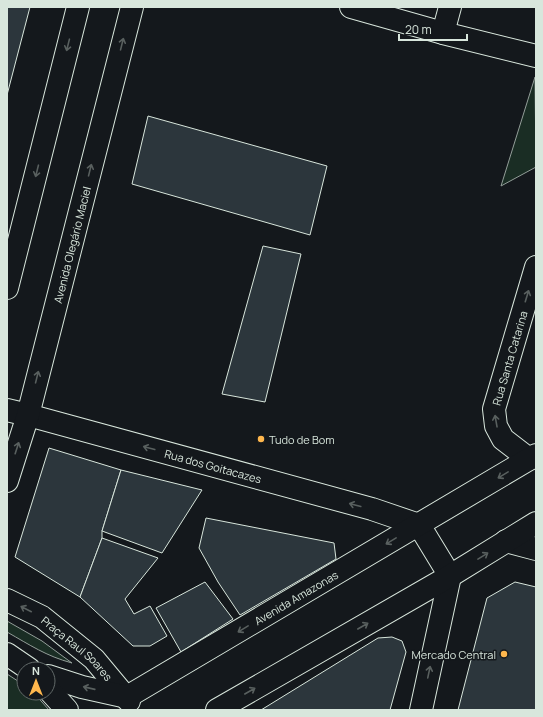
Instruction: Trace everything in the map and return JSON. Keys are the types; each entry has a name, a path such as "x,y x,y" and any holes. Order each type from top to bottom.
{"main road":[{"path":"7,288 78,7"},
{"name":"Avenida Olegário Maciel","path":"7,481 17,413 132,7"},
{"path":"351,7 443,33 536,56"},
{"path":"443,33 450,7"},
{"name":"Rua Santa Catarina","path":"533,457 502,439 496,426 494,409 536,267"},
{"name":"Rua dos Goitacazes","path":"17,413 372,509 419,525"},
{"name":"Avenida Amazonas","path":"131,704 419,525 533,457"},
{"path":"217,710 450,576 536,523"},
{"path":"419,525 450,576 421,710"},
{"path":"506,541 536,550"},
{"name":"Praça Raul Soares","path":"7,600 42,617 94,659 131,704"},
{"path":"7,654 17,661"},
{"path":"56,678 131,704"},
{"path":"56,698 66,710"}],"green space":[{"path":"535,77 536,167 501,186"},
{"path":"7,621 42,641 72,663 46,654 7,632"},
{"path":"7,674 16,680 16,701 41,701 49,710 7,710"}],"building":[{"path":"7,7 30,7 7,95"},
{"path":"148,116 327,166 310,235 132,184"},
{"path":"263,246 301,254 265,402 222,394"},
{"path":"49,448 121,470 102,531 102,538 80,597 15,557"},
{"path":"121,470 202,490 162,553 102,531"},
{"path":"206,518 334,543 336,559 240,615 218,582 199,548"},
{"path":"102,538 158,558 125,599 134,614 150,606 167,636 150,646 133,646 80,597"},
{"path":"205,582 233,619 181,652 156,608"},
{"name":"Mercado Central","path":"515,582 536,587 536,710 458,710 487,598"},
{"path":"392,637 402,641 406,652 390,710 261,710 378,638"}],"place":[{"name":"Tudo de Bom","path":"261,439"},
{"name":"Mercado Central","path":"504,654"}]}
